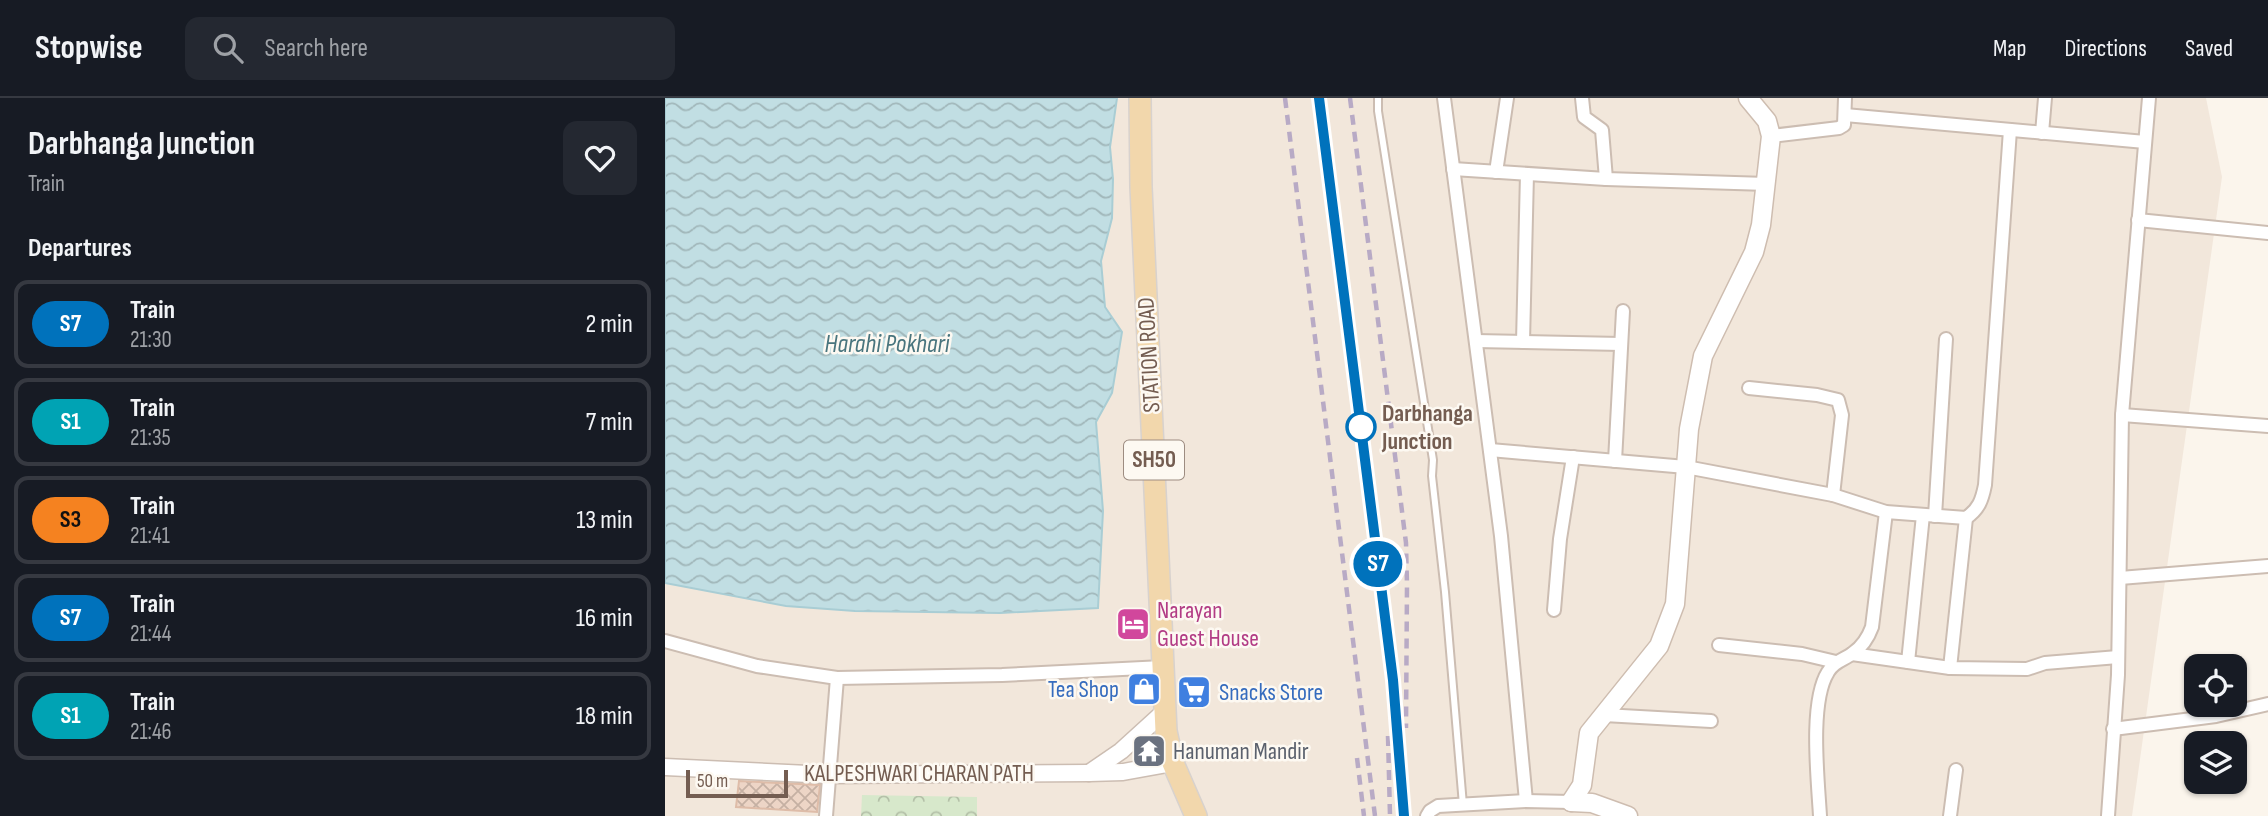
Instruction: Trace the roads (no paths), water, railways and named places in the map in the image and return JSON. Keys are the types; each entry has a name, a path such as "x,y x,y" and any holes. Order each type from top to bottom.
{"main road":[{"name":"STATION ROAD","path":"1140,98 1141,187 1165,711 1173,763 1196,816"},
{"path":"1571,802 1582,785 1589,733 1659,646 1671,617 1678,581 1689,429 1703,356 1753,252 1761,225 1771,136 1767,121 1748,98"},
{"path":"1582,785 1592,803"},
{"path":"1571,802 1592,803 1628,816"}],"street":[{"path":"1444,98 1501,536 1525,801"},
{"path":"1496,172 1507,98"},
{"path":"1582,98 1584,117 1598,124 1605,136 1606,178"},
{"path":"1771,136 1839,128 1844,125 1845,98"},
{"path":"2042,133 2045,98"},
{"path":"2108,816 2118,657 2122,415 2149,98"},
{"path":"1845,115 2145,142"},
{"path":"1490,450 1686,467 1833,495 1886,512 1966,518 1974,513 1982,502 1985,485 2010,130"},
{"path":"1453,169 1767,184"},
{"path":"1524,342 1527,174"},
{"path":"2138,220 2268,233"},
{"path":"1615,461 1623,311"},
{"path":"1908,662 1929,515 1946,339"},
{"path":"1475,341 1621,344"},
{"path":"1749,388 1830,396 1837,400 1842,415 1833,495"},
{"path":"2122,415 2268,426"},
{"path":"1554,610 1560,539 1573,457"},
{"path":"1820,816 1817,711 1824,680 1836,662 1852,654 1866,640 1872,627 1886,512"},
{"path":"1950,668 1966,518"},
{"path":"2120,578 2268,566"},
{"path":"665,641 757,666 837,678 1002,675 1163,667"},
{"path":"1719,645 1802,654 1836,662"},
{"path":"1852,654 1950,668 2027,669 2045,663 2118,657"},
{"path":"826,816 837,678"},
{"path":"2113,729 2216,716 2268,704"},
{"path":"1089,773 1121,751 1165,711"},
{"path":"1604,715 1711,721"},
{"name":"KALPESHWARI CHARAN PATH","path":"665,767 829,775 1089,773 1123,772 1173,763"},
{"path":"1951,816 1956,770"},
{"path":"1427,816 1438,806 1525,801 1571,802"}],"lane":[{"path":"1378,98 1433,460 1432,476 1463,805"}],"water":[{"name":"Harahi Pokhari","path":"665,98 1117,98 1110,147 1112,218 1101,261 1105,307 1122,332 1112,393 1096,422 1103,511 1098,608 1000,613 855,611 786,606 665,583"}],"railway":[{"path":"1285,98 1375,816"},
{"path":"1319,98 1393,680 1404,816"},
{"path":"1350,98 1406,543 1406,728"},
{"path":"1388,736 1390,816"},
{"path":"1357,758 1364,816"}],"train":[{"name":"S7","path":"1319,98 1393,680 1404,816"}],"place":[{"name":"Darbhanga Junction","path":"1361,427"},
{"name":"Narayan Guest House","path":"1133,624"},
{"name":"Tea Shop","path":"1144,689"},
{"name":"Snacks Store","path":"1194,692"},
{"name":"Hanuman Mandir","path":"1149,751"}]}
